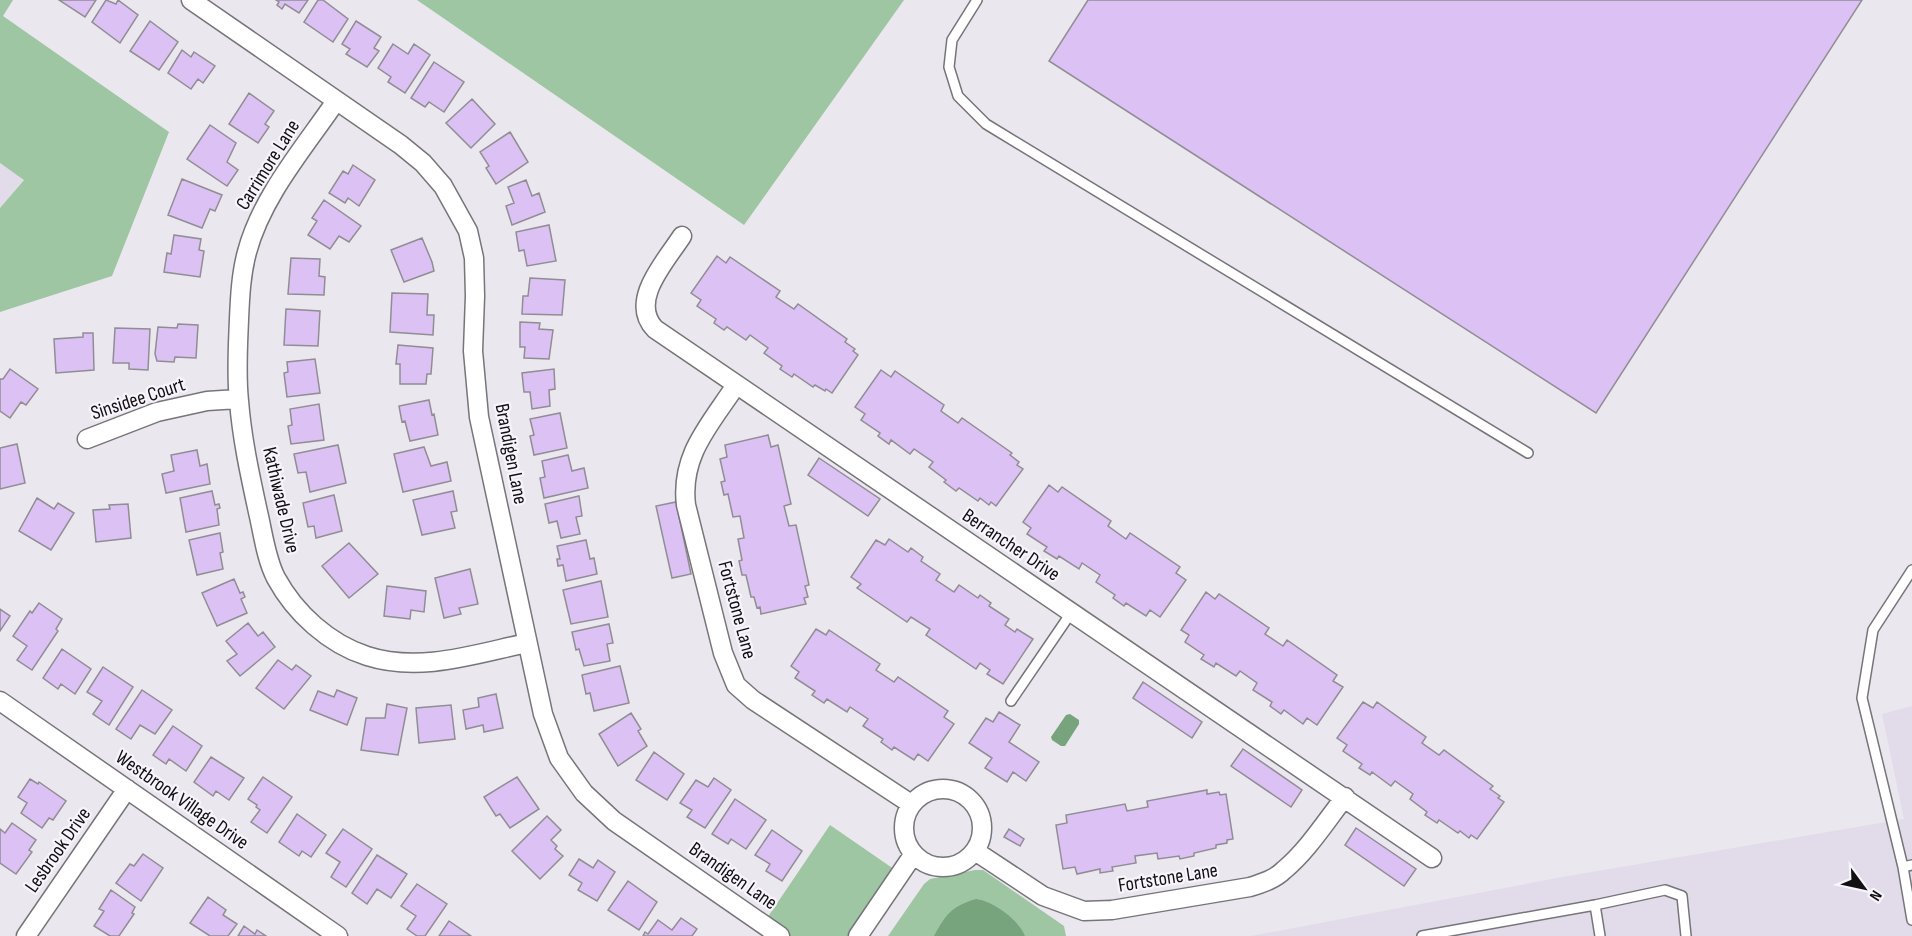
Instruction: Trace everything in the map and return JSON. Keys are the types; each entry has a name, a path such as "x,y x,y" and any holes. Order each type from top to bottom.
{"street":[{"name":"Brandigen Lane","path":"191,0 423,163 443,186 468,231 474,258 473,351 478,417 543,714 559,758 584,793 614,821 780,936"},
{"name":"Carrimore Lane","path":"238,399 240,287 246,252 271,195 336,101"},
{"name":"Berrancher Drive","path":"682,236 650,285 644,304 648,322 655,329 1432,858"},
{"name":"Fortstone Lane","path":"736,386 699,441 686,473 684,490 723,653 736,685 753,700 911,804"},
{"name":"Sinsidee Court","path":"87,439 157,412 207,401 238,399"},
{"name":"Kathiwade Drive","path":"238,399 247,459 265,543 276,577 301,613 324,633 347,648 396,663 446,660 527,643"},
{"name":"Westbrook Village Drive","path":"0,701 338,936"},
{"name":"Lesbrook Drive","path":"26,936 127,789"},
{"path":"937,789 952,789 966,796 976,807 982,822 981,837 975,851 962,863 945,868 928,865 914,855 906,843 903,830 905,816 911,804 923,794 937,789"},
{"name":"Fortstone Lane","path":"975,851 1043,896 1084,911 1113,910 1250,887 1269,880 1284,871 1345,797"},
{"path":"858,936 914,855"}],"lane":[{"path":"977,0 952,40 949,67 958,96 986,124 1528,453"},
{"path":"1912,570 1873,630 1862,698 1908,866 1912,920"},
{"path":"1011,701 1071,613"},
{"path":"1422,936 1665,890 1682,897 1686,936"},
{"path":"1595,905 1600,936"}],"shaded area":[{"path":"0,0 13,0 3,16 169,132 112,276 0,312 0,208 24,180 0,163"},
{"path":"417,0 904,0 744,225"},
{"path":"0,163 24,179 0,208"},
{"path":"1912,706 1912,936 1251,936 1568,876 1904,819 1882,714"},
{"path":"1070,714 1079,720 1079,724 1065,746 1061,746 1051,737 1066,715"},
{"path":"830,825 901,874 858,936 780,936 763,924"},
{"path":"983,870 1064,926 1066,936 888,936 924,884 930,879"},
{"path":"976,899 990,903 1005,912 1025,936 934,936 950,912"}],"building":[{"path":"59,0 96,0 85,17"},
{"path":"106,0 116,4 118,0 138,15 120,43 92,22"},
{"path":"276,0 308,0 299,13 285,4 282,9 277,5 279,2"},
{"path":"318,0 323,0 348,19 333,42 304,22"},
{"path":"1088,0 1862,0 1596,413 1049,61"},
{"path":"150,21 178,42 159,70 130,51"},
{"path":"356,21 381,37 374,48 379,51 367,67 346,54 350,49 342,44"},
{"path":"393,44 408,54 414,44 430,55 405,93 388,82 391,77 378,68"},
{"path":"182,50 191,57 194,52 215,66 203,83 198,79 191,89 168,73"},
{"path":"434,62 464,82 444,112 429,102 425,107 411,98"},
{"path":"249,93 274,111 265,124 269,127 258,143 229,124"},
{"path":"472,99 495,124 471,148 446,123"},
{"path":"210,125 236,143 227,162 238,170 227,186 187,159"},
{"path":"510,132 528,162 496,184 480,152"},
{"path":"353,165 375,180 359,206 348,198 345,203 329,193 343,171 348,174"},
{"path":"182,179 222,195 215,211 210,209 202,228 168,215"},
{"path":"526,180 532,196 539,193 545,212 512,225 506,206 514,203 508,187"},
{"path":"324,200 361,226 349,242 339,236 330,249 308,235 317,221 312,218"},
{"path":"549,225 556,261 527,266 524,250 519,251 516,232"},
{"path":"174,235 201,239 199,250 204,251 200,277 164,272 167,253 171,254"},
{"path":"422,238 434,271 404,282 391,250"},
{"path":"717,256 726,263 730,257 780,291 776,297 794,309 798,304 847,339 845,342 855,349 853,351 858,355 832,393 815,385 813,387 794,374 792,377 780,369 782,366 764,353 768,348 750,335 746,340 727,327 724,330 714,323 716,319 697,306 701,300 691,293"},
{"path":"291,258 320,259 319,276 325,277 324,295 288,294"},
{"path":"530,278 565,280 562,315 522,314 523,296 528,296"},
{"path":"392,293 428,294 427,315 434,315 433,335 390,332"},
{"path":"286,309 320,311 318,346 284,345"},
{"path":"520,322 540,323 539,329 553,330 549,359 524,358 525,347 520,347"},
{"path":"178,324 198,325 196,358 175,357 174,362 157,361 155,354 158,327 177,328"},
{"path":"115,328 150,329 148,370 129,369 129,363 113,363"},
{"path":"83,333 93,333 94,370 56,373 54,339 83,337"},
{"path":"398,345 433,348 431,374 427,374 426,384 400,384 400,364 396,364"},
{"path":"315,359 320,393 287,397 284,373 288,372 287,362"},
{"path":"10,369 38,389 26,405 21,402 10,418 0,411 0,379 3,379"},
{"path":"554,369 555,389 549,390 550,406 532,409 530,392 524,392 522,373"},
{"path":"881,370 891,377 895,371 944,405 941,411 958,423 962,418 1012,453 1010,455 1019,462 1017,465 1023,469 996,506 991,502 989,505 980,498 978,501 959,488 956,491 929,467 933,462 914,449 910,454 891,440 889,444 878,436 880,433 861,420 865,414 855,407"},
{"path":"429,400 438,435 410,441 405,421 402,422 399,406"},
{"path":"319,404 324,440 291,444 288,426 292,425 290,409"},
{"path":"560,413 567,448 534,455 530,436 534,435 530,419"},
{"path":"768,435 771,447 778,445 791,504 784,506 789,526 796,525 809,585 805,586 808,597 804,598 806,604 761,614 760,607 757,608 754,597 751,597 746,575 742,575 738,539 744,538 740,516 733,517 728,494 724,495 721,482 725,481 720,459 727,457 725,445"},
{"path":"17,444 25,483 0,489 0,448"},
{"path":"338,445 346,483 310,492 306,472 298,473 294,454"},
{"path":"424,447 431,466 447,462 451,481 403,492 394,454"},
{"path":"197,450 200,466 207,464 210,484 166,493 162,474 174,471 171,455"},
{"path":"568,455 572,471 584,468 588,488 544,498 540,478 545,477 542,461"},
{"path":"819,458 880,499 868,516 808,475"},
{"path":"1049,485 1058,492 1062,487 1111,521 1108,526 1126,539 1130,533 1180,567 1176,573 1186,580 1160,617 1150,610 1146,616 1126,603 1124,606 1113,598 1115,595 1096,582 1100,575 1082,563 1079,569 1059,556 1057,559 1044,551 1047,547 1027,534 1031,528 1023,522"},
{"path":"212,491 215,505 219,504 220,508 217,509 219,525 186,532 180,498"},
{"path":"453,491 457,511 451,512 455,528 422,535 413,500"},
{"path":"334,495 342,531 316,538 314,526 308,527 303,503"},
{"path":"579,496 582,516 576,517 580,534 561,538 557,521 549,523 545,504"},
{"path":"37,498 54,509 58,503 74,513 51,550 19,531"},
{"path":"676,502 691,574 672,578 656,506"},
{"path":"128,504 131,538 96,542 93,510 110,509 109,505"},
{"path":"220,533 223,569 197,575 189,540"},
{"path":"889,539 908,552 911,548 923,557 921,561 940,574 936,580 954,592 959,585 978,598 980,595 991,603 989,606 1009,619 1005,625 1033,639 1003,684 987,674 990,670 980,663 976,669 926,635 930,629 911,617 907,622 857,588 861,584 851,577 876,540 885,545"},
{"path":"586,540 590,559 594,558 597,574 566,581 563,565 558,566 557,559 560,559 557,546"},
{"path":"349,543 378,574 349,598 322,566"},
{"path":"470,569 478,604 459,608 461,614 444,618 435,578"},
{"path":"234,579 240,593 243,592 245,597 241,599 247,613 217,626 202,593"},
{"path":"601,581 608,617 571,624 563,590"},
{"path":"387,586 426,591 424,612 411,610 410,619 384,616"},
{"path":"1206,592 1215,599 1219,594 1269,628 1265,634 1283,646 1287,640 1337,675 1333,681 1343,687 1317,725 1307,718 1303,724 1284,710 1281,714 1270,706 1272,702 1253,690 1257,683 1240,671 1236,676 1216,663 1214,667 1201,659 1204,655 1185,642 1189,635 1181,630"},
{"path":"39,603 62,619 56,629 58,631 32,670 17,660 27,646 13,636 30,611 32,613"},
{"path":"0,609 10,616 0,631"},
{"path":"248,623 258,636 263,632 275,647 240,676 227,661 237,654 226,641"},
{"path":"609,624 613,643 607,644 610,661 584,666 579,649 576,650 572,632"},
{"path":"816,629 826,635 829,630 880,664 876,670 894,682 898,677 948,711 944,717 954,724 928,761 918,754 914,760 894,747 892,750 881,742 883,739 863,726 868,719 850,707 847,712 827,699 824,703 812,695 815,691 795,678 799,672 791,666"},
{"path":"62,649 91,669 75,694 61,684 58,689 43,678"},
{"path":"278,660 292,670 296,665 311,676 284,709 256,688"},
{"path":"620,666 629,703 594,711 590,693 586,694 582,675"},
{"path":"103,667 133,687 109,725 93,714 102,701 87,692"},
{"path":"1143,682 1202,722 1192,738 1133,698"},
{"path":"142,690 172,710 155,734 140,725 131,739 116,729"},
{"path":"337,690 357,698 347,725 310,710 318,691 334,697"},
{"path":"496,694 503,728 484,732 483,725 466,729 463,710 479,707 478,698"},
{"path":"1363,702 1373,708 1377,702 1426,737 1422,743 1439,755 1444,750 1493,786 1490,789 1504,802 1477,839 1471,835 1469,838 1460,831 1458,833 1439,820 1437,823 1425,815 1427,812 1410,799 1413,794 1395,781 1391,786 1372,772 1370,775 1359,768 1362,764 1343,751 1347,745 1337,738"},
{"path":"387,704 407,708 398,755 361,750 366,718 385,718"},
{"path":"451,705 455,739 419,743 416,708"},
{"path":"999,712 1020,725 1009,742 1039,762 1026,781 1013,772 1007,782 985,768 992,758 969,743 986,718 993,722"},
{"path":"631,713 641,729 638,731 647,746 618,766 599,734"},
{"path":"173,726 202,746 186,771 169,759 166,764 153,755"},
{"path":"1243,749 1302,790 1291,807 1231,766"},
{"path":"654,752 684,774 667,800 636,780"},
{"path":"211,757 244,778 229,800 216,791 213,796 194,782"},
{"path":"263,777 292,797 267,833 251,822 260,810 248,799"},
{"path":"517,777 539,809 510,828 500,814 496,816 484,797"},
{"path":"714,778 731,790 705,828 687,817 692,810 680,803 696,780 708,787"},
{"path":"30,779 38,784 39,782 66,801 53,820 49,818 42,828 21,813 27,803 18,797"},
{"path":"1207,790 1207,794 1219,792 1220,795 1226,794 1233,839 1227,840 1227,843 1180,859 1179,856 1158,859 1157,853 1135,856 1136,863 1112,867 1113,871 1100,873 1100,869 1077,874 1075,867 1063,869 1056,825 1067,823 1066,815 1125,804 1127,811 1148,807 1147,801"},
{"path":"735,799 766,820 746,849 731,839 728,844 712,834"},
{"path":"297,814 326,835 311,857 302,851 299,856 279,842"},
{"path":"547,816 561,830 551,840 557,846 555,849 563,856 540,879 512,851"},
{"path":"12,823 36,840 29,850 32,852 16,874 0,863 0,829 5,833"},
{"path":"1356,828 1416,869 1404,886 1345,845"},
{"path":"343,829 372,849 346,887 331,877 340,862 326,853"},
{"path":"1009,829 1024,839 1020,846 1004,837"},
{"path":"772,830 802,851 782,881 766,871 770,864 755,855"},
{"path":"143,854 163,868 141,901 116,883 130,864 134,866"},
{"path":"377,855 407,874 391,898 377,889 367,904 352,893"},
{"path":"579,859 593,868 598,860 615,872 597,901 578,890 582,883 569,875"},
{"path":"628,881 657,902 639,930 608,910"},
{"path":"417,884 447,904 425,936 417,936 407,929 416,916 401,906"},
{"path":"111,890 135,907 132,913 134,914 119,936 110,936 94,926 104,911 99,909"},
{"path":"208,897 226,910 223,915 237,924 228,936 210,936 190,923"},
{"path":"681,918 697,929 692,936 643,936 645,932 648,934 658,920 672,930"},
{"path":"449,921 471,936 439,936"},
{"path":"244,926 255,934 257,930 266,936 238,936"}]}
